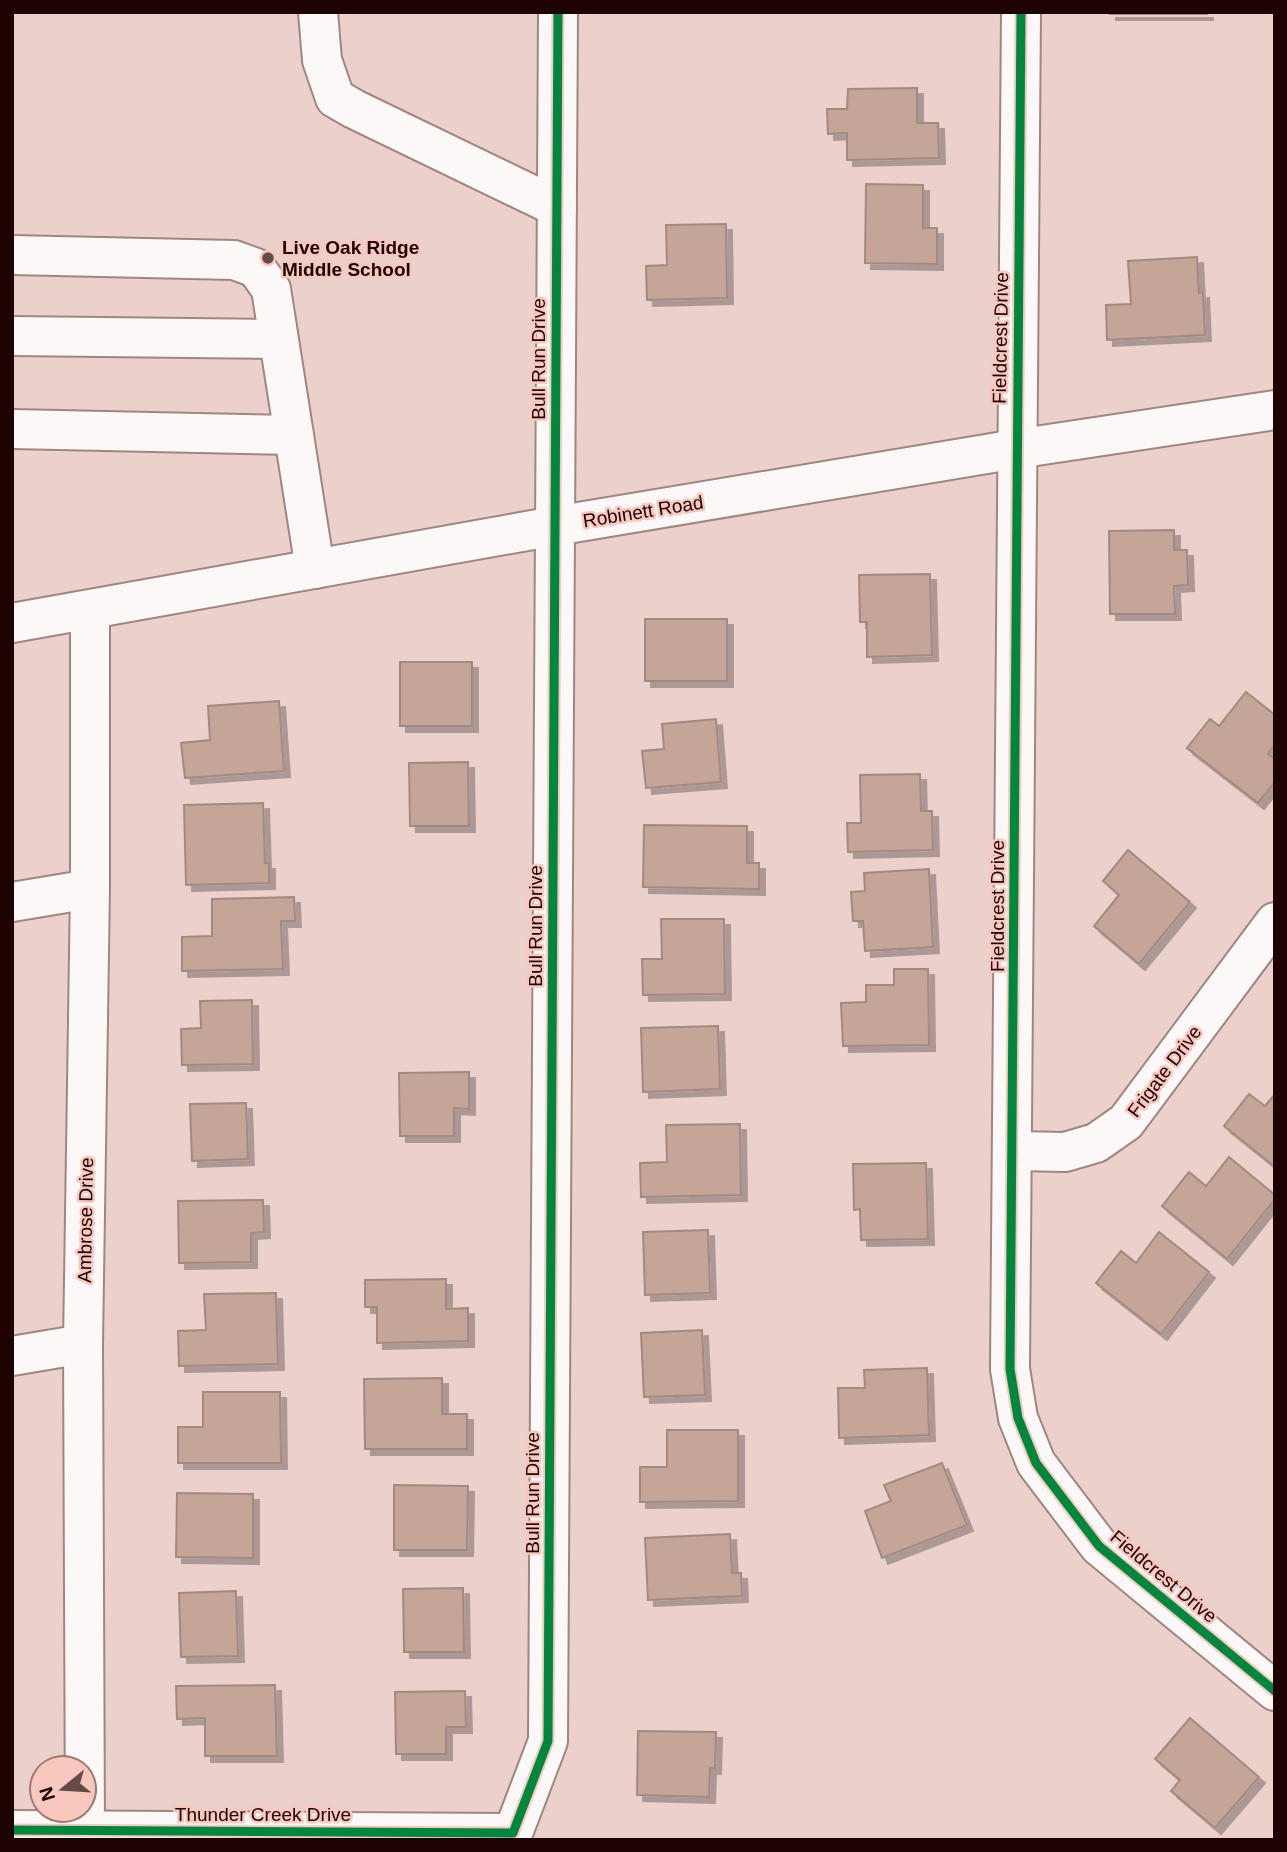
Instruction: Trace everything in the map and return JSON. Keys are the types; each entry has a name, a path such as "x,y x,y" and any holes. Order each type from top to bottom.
{"street":[{"path":"318,12 322,60 335,98 557,207"},
{"name":"Bull Run Drive","path":"513,1833 548,1741 558,12"},
{"name":"Fieldcrest Drive","path":"1021,12 1010,1369 1018,1418 1036,1463 1099,1546 1275,1691"},
{"path":"12,255 234,260 256,268 271,289 315,569"},
{"path":"12,336 278,340"},
{"name":"Robinett Road","path":"12,623 555,526 1016,449 1275,410"},
{"path":"12,429 294,435"},
{"name":"Ambrose Drive","path":"85,1830 83,1345 90,888 90,610"},
{"path":"12,902 90,888"},
{"name":"Frigate Drive","path":"1013,1151 1065,1152 1096,1143 1126,1122 1275,922"},
{"path":"12,1356 83,1345"},
{"name":"Thunder Creek Drive","path":"12,1830 513,1833"}],"building":[{"path":"1207,12 1207,14 1110,14"},
{"path":"917,88 917,123 938,123 939,158 847,160 847,133 828,134 827,109 847,109 848,89"},
{"path":"866,184 923,185 923,228 937,228 937,264 865,263"},
{"path":"726,224 727,298 647,300 646,266 667,265 666,225"},
{"path":"1197,257 1199,293 1203,292 1205,335 1107,340 1106,305 1131,304 1128,261"},
{"path":"1174,530 1174,550 1187,550 1188,585 1174,586 1175,614 1110,614 1109,531"},
{"path":"930,574 932,655 867,657 867,622 860,622 859,575"},
{"path":"645,619 727,619 727,681 645,681"},
{"path":"400,662 472,662 472,726 400,726"},
{"path":"1246,692 1275,715 1275,745 1268,754 1275,759 1275,782 1258,803 1187,748 1210,719 1219,726"},
{"path":"279,701 284,771 185,778 181,743 210,740 208,706"},
{"path":"716,719 721,782 646,788 642,751 664,749 662,724"},
{"path":"468,762 469,826 410,826 409,763"},
{"path":"920,774 921,811 932,811 933,850 848,852 847,823 861,823 860,775"},
{"path":"263,803 265,863 269,863 269,883 186,885 184,805"},
{"path":"644,825 747,826 747,863 759,863 759,889 643,887"},
{"path":"1128,850 1190,902 1139,964 1094,926 1119,895 1103,881"},
{"path":"929,869 933,947 865,951 863,921 853,921 851,892 865,891 864,873"},
{"path":"294,897 295,921 281,921 283,969 182,971 182,937 212,936 212,899"},
{"path":"661,919 724,919 725,994 643,995 642,959 662,959"},
{"path":"894,969 928,969 929,1045 843,1046 841,1003 866,1002 866,985 894,985"},
{"path":"252,1000 253,1064 182,1065 181,1029 201,1028 200,1001"},
{"path":"718,1026 720,1089 643,1092 641,1028"},
{"path":"469,1072 469,1109 454,1108 454,1136 400,1136 399,1073"},
{"path":"1249,1094 1265,1106 1275,1094 1275,1167 1224,1126"},
{"path":"246,1103 248,1159 192,1161 190,1104"},
{"path":"740,1124 741,1195 641,1197 640,1163 667,1162 666,1125"},
{"path":"1229,1157 1275,1195 1275,1199 1227,1259 1162,1206 1189,1172 1206,1186"},
{"path":"926,1163 928,1239 861,1240 860,1209 854,1210 853,1164"},
{"path":"263,1200 264,1232 251,1233 251,1262 179,1263 178,1201"},
{"path":"708,1230 710,1293 645,1295 643,1232"},
{"path":"1159,1232 1209,1272 1161,1334 1096,1283 1121,1251 1136,1263"},
{"path":"446,1279 446,1309 468,1308 468,1341 377,1343 377,1307 365,1307 365,1280"},
{"path":"276,1293 278,1364 179,1366 178,1331 206,1330 204,1294"},
{"path":"702,1330 705,1395 644,1397 641,1333"},
{"path":"927,1368 929,1435 839,1438 838,1388 865,1388 864,1370"},
{"path":"442,1378 442,1414 467,1414 467,1449 365,1449 364,1379"},
{"path":"203,1392 280,1392 281,1463 178,1463 178,1427 203,1427"},
{"path":"667,1430 738,1430 738,1501 640,1502 640,1467 667,1467"},
{"path":"942,1463 967,1525 882,1558 865,1511 891,1501 884,1485"},
{"path":"394,1485 468,1486 467,1550 394,1550"},
{"path":"177,1493 253,1494 253,1558 176,1557"},
{"path":"730,1534 732,1573 741,1573 742,1596 648,1600 645,1538"},
{"path":"463,1588 464,1652 404,1652 403,1589"},
{"path":"236,1591 238,1656 181,1657 179,1593"},
{"path":"275,1685 277,1756 205,1756 205,1718 177,1719 176,1686"},
{"path":"465,1691 466,1727 446,1727 446,1754 396,1754 395,1692"},
{"path":"1190,1718 1259,1777 1215,1828 1171,1791 1180,1780 1155,1759"},
{"path":"638,1731 716,1732 715,1768 710,1768 709,1797 637,1795"}],"cycle path":[{"path":"12,1830 513,1833 548,1741 558,12"},
{"path":"1021,12 1010,1369 1018,1418 1036,1463 1099,1546 1275,1691"}],"place":[{"name":"Live Oak Ridge Middle School","path":"268,258"}]}
